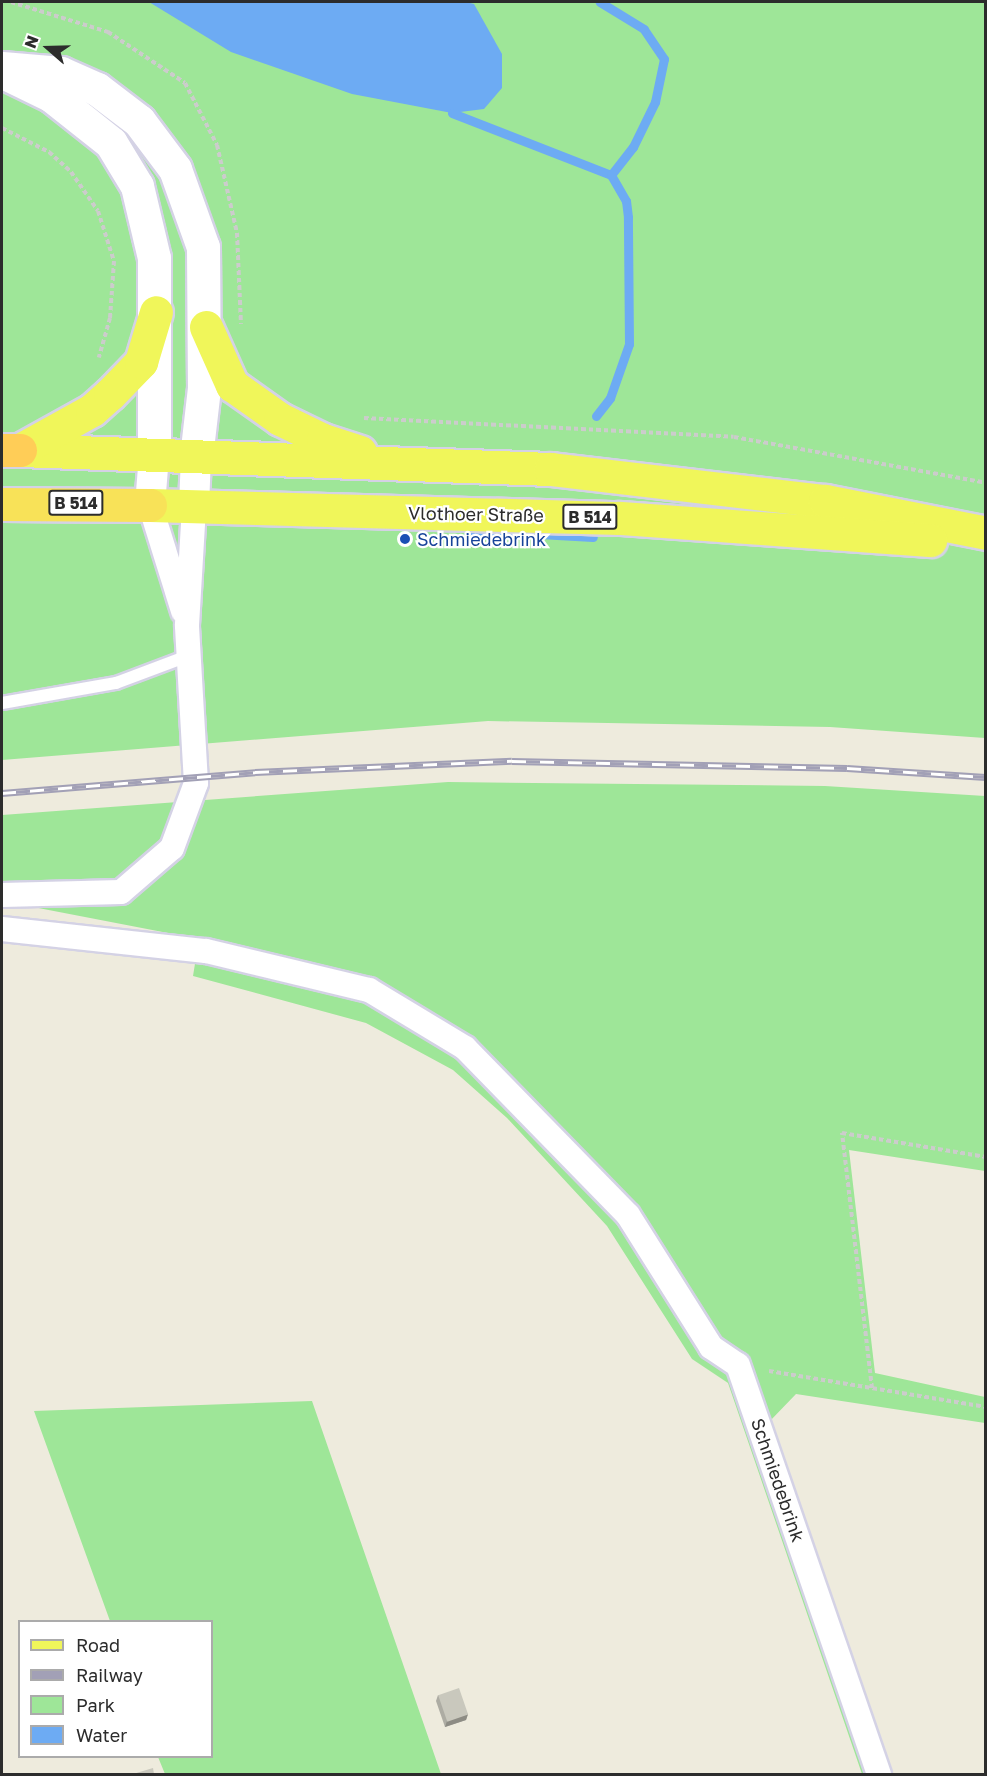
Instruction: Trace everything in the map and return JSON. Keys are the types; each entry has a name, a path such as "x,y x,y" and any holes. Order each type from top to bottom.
{"highway":[{"name":"B 514","path":"2,504 150,505"}],"main road":[{"path":"2,70 52,96 111,143 137,186 154,258 156,312 154,455"},
{"path":"2,70 62,73 97,89 139,121 175,169 203,247 206,327 196,457"},
{"path":"11,450 92,410 110,394 141,362 156,312"},
{"path":"206,327 232,386 280,419 323,440 390,461"},
{"path":"11,450 390,461 623,475 825,501 986,533"},
{"name":"B 514","path":"150,505 194,506"},
{"name":"Vlothoer Straße","path":"194,506 620,518 986,544"}],"street":[{"path":"154,455 150,505 187,625"},
{"path":"2,894 121,892 172,848 196,783 187,625 196,457"},
{"path":"2,929 206,951 369,990 465,1048 628,1215 711,1347 738,1365"},
{"name":"Schmiedebrink","path":"738,1365 879,1774"}],"lane":[{"path":"2,704 116,683 188,656"}],"path":[{"path":"2,128 49,152 71,172 98,212 114,261 110,318 95,372 110,394"},
{"path":"354,418 734,437 986,483"},
{"path":"872,1388 842,1133 986,1157"},
{"path":"738,1365 986,1407"}],"green space":[{"path":"2,2 985,2 985,738 830,727 488,721 2,760"},
{"path":"448,782 825,786 985,796 985,1171 849,1150 875,1373 985,1397 985,1423 796,1394 769,1422 891,1774 862,1774 728,1383 692,1359 607,1226 507,1118 453,1070 366,1023 193,976 199,939 2,901 2,815"},
{"path":"312,1401 441,1774 165,1774 158,1758 213,1758 213,1620 110,1620 34,1411"}],"water":[{"path":"149,2 466,2 474,4 502,54 502,88 484,109 452,113 352,94 231,52"}],"building":[{"path":"459,1688 468,1714 447,1722 438,1695"},
{"path":"153,1768 154,1774 133,1774"}],"waterway":[{"path":"596,416 610,398 629,344 628,217 626,201 611,175 633,147 655,102 664,59 644,29 600,2"},
{"path":"452,113 611,175"},
{"path":"467,530 593,537"}],"railway":[{"path":"2,793 255,772 512,761 847,768 986,777"}],"place":[{"name":"Schmiedebrink","path":"405,539"}]}
